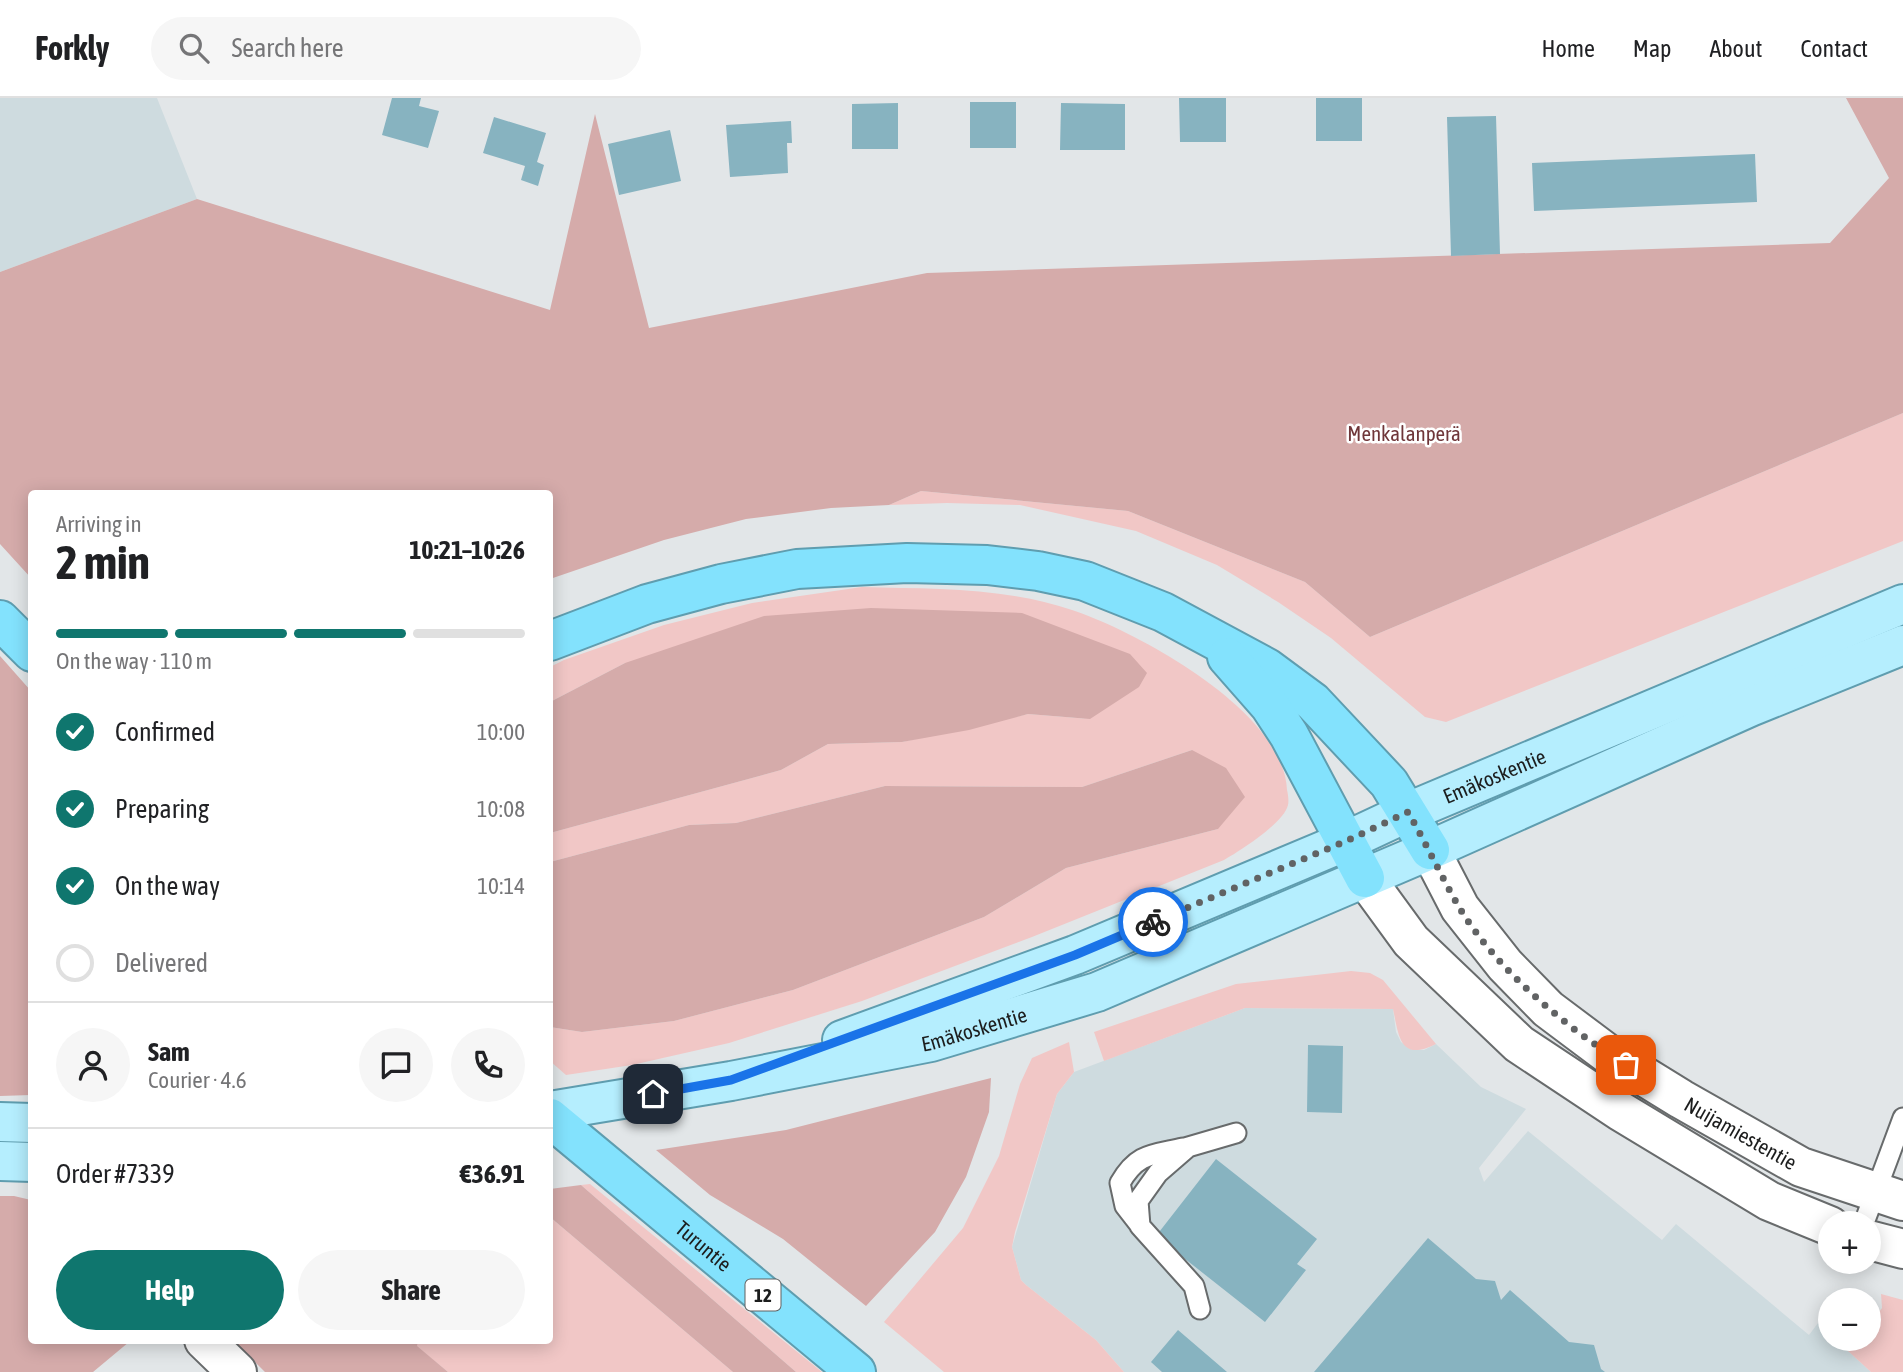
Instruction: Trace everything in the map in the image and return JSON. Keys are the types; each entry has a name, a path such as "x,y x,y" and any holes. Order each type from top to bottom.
{"highway":[{"path":"553,640 647,604 721,584 797,569 908,562 987,565 1038,571 1085,581 1163,612 1268,668 1313,702 1389,783 1430,850"},
{"path":"0,620 28,648"},
{"path":"1212,640 1269,706 1289,735 1365,878"},
{"name":"Turuntie","path":"553,1121 856,1372"}],"main road":[{"name":"Emäkoskentie","path":"731,1080 1075,955 1903,604"},
{"name":"Emäkoskentie","path":"553,1110 931,1042 1097,992 1430,850 1750,707 1903,645"},
{"name":"Nuijamiestentie","path":"1430,850 1460,908 1479,935 1548,1009 1608,1054 1681,1100 1801,1167 1881,1206"},
{"name":"Nuijamiestentie","path":"1365,878 1411,941 1519,1044 1620,1111 1769,1202 1818,1221"},
{"path":"0,1122 28,1123"},
{"path":"0,1161 28,1162"},
{"path":"1881,1243 1903,1249"},
{"path":"208,1344 237,1372"}],"lane":[{"path":"1881,1206 1903,1118"},
{"path":"1200,1309 1194,1286 1125,1206 1120,1183 1130,1165 1150,1156 1236,1133"},
{"path":"1140,1226 1138,1201 1158,1173 1188,1147"}],"shaded area":[{"path":"0,98 157,98 197,199 0,272"},
{"path":"1903,413 1903,541 1446,722 1425,717 1331,638 1278,602 1217,565 1136,531 1020,505 889,505 921,491 1128,511 1305,582 1370,637"},
{"path":"862,587 995,593 1047,602 1072,610 1133,636 1168,656 1235,704 1261,732 1280,760 1288,805 1279,820 1224,860 862,1001 729,1043 632,1065 566,1075 553,1064 553,1027 582,1032 674,1021 793,990 984,917 1066,868 1218,829 1192,750 1082,787 885,786 736,823 689,825 553,861 553,832 781,770 828,744 902,742 1028,714 1090,719 625,663 553,700 553,666 564,660 664,625 752,603"},
{"path":"1351,971 1370,973 1383,980 1436,1044 1415,1050 1403,1044 1393,1009 1245,1008 1104,1061 1094,1032 1236,984"},
{"path":"1245,1008 1393,1009 1396,1032 1401,1042 1410,1049 1424,1050 1436,1044 1481,1087 1526,1109 1479,1168 1484,1182 1528,1131 1662,1240 1676,1224 1809,1335 1818,1323 1818,1351 1848,1351 1871,1372 1124,1372 1096,1340 1021,1280 1012,1247 1057,1094 1074,1072"},
{"path":"1069,1042 1074,1072 1057,1094 1012,1247 1021,1280 1096,1340 1124,1372 944,1372 884,1322 963,1228 999,1156 1020,1084 1032,1058"},
{"path":"590,1184 822,1372 796,1372 581,1185"},
{"path":"553,1220 733,1372 448,1372 416,1346 553,1344"},
{"path":"1881,1294 1903,1300 1903,1372 1871,1372 1848,1351 1881,1351"}],"green space":[{"name":"Menkalanperä","path":"1846,98 1903,98 1903,413 1370,637 1305,582 1128,511 921,491 889,505 831,508 746,519 664,540 553,578 553,490 28,490 28,575 0,544 0,272 197,199 550,310 595,114 649,328 927,273 1830,243 1889,178"},
{"path":"871,608 1022,613 1130,654 1147,673 1139,687 1090,719 1028,714 969,730 902,742 828,744 781,770 553,832 553,700 625,663 764,616"},
{"path":"0,656 28,688 28,1095 0,1096"},
{"path":"1192,750 1226,768 1245,797 1218,829 1066,868 984,917 793,990 674,1021 582,1032 553,1027 553,861 689,825 736,823 885,786 1082,787"},
{"path":"991,1078 989,1112 966,1177 935,1232 866,1306 783,1239 710,1195 656,1150 786,1130"},
{"path":"581,1185 796,1372 733,1372 553,1220 553,1189"},
{"path":"0,1196 14,1196 28,1199 28,1344 127,1344 93,1372 0,1372"},
{"path":"237,1344 417,1344 448,1372 265,1372"}],"building":[{"path":"392,98 421,98 419,106 439,111 428,148 382,135"},
{"path":"1179,98 1226,98 1226,142 1180,142"},
{"path":"1316,98 1362,98 1362,141 1316,141"},
{"path":"970,102 1016,102 1016,148 970,148"},
{"path":"898,103 898,149 852,149 852,104"},
{"path":"1061,103 1125,104 1125,150 1060,150"},
{"path":"1496,116 1500,254 1451,256 1447,117"},
{"path":"494,117 546,133 537,162 544,165 538,186 521,180 525,166 483,153"},
{"path":"791,121 792,143 787,143 788,173 730,177 726,125"},
{"path":"670,130 681,181 619,195 608,144"},
{"path":"1755,154 1757,202 1534,211 1532,163"},
{"path":"1308,1045 1343,1046 1342,1113 1307,1112"},
{"path":"1216,1159 1317,1239 1297,1264 1306,1270 1265,1322 1156,1236"},
{"path":"1428,1238 1476,1279 1495,1281 1501,1300 1510,1290 1569,1342 1594,1345 1601,1369 1605,1372 1314,1372"},
{"path":"1178,1330 1227,1372 1162,1372 1151,1362"}],"way so far":[{"path":"1153,922 1344,842 1408,812 1460,908 1479,935 1548,1009 1626,1065"}],"route":[{"path":"653,1094 731,1080 1075,955 1153,922"}]}
